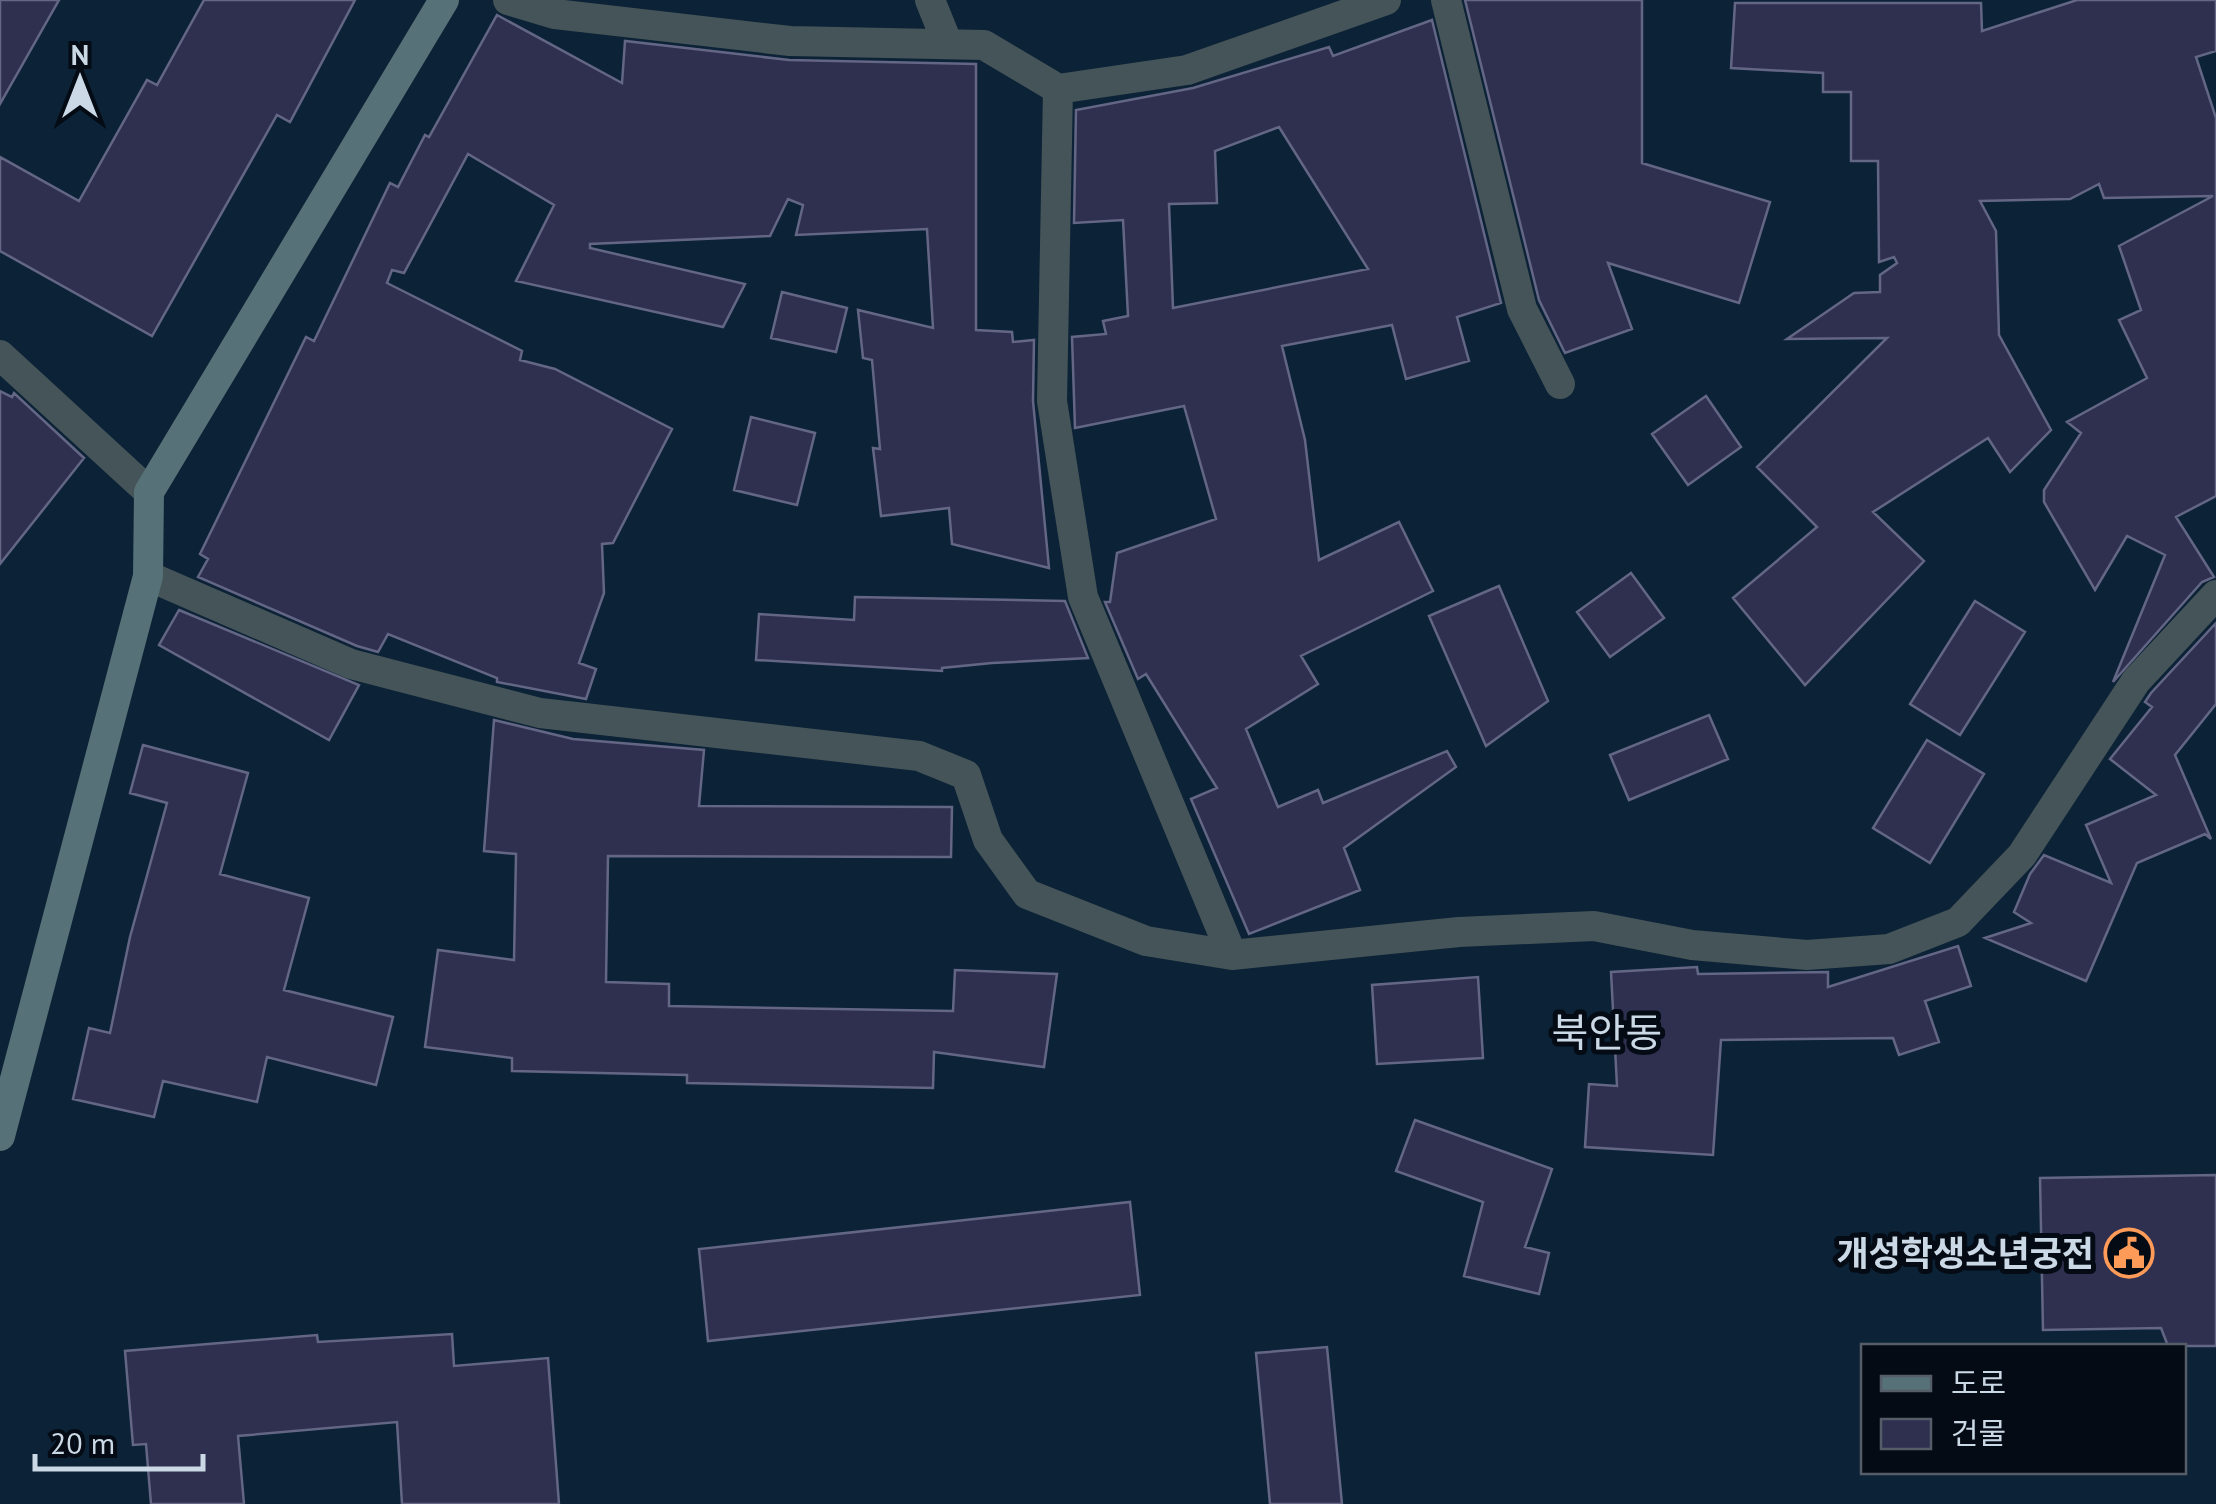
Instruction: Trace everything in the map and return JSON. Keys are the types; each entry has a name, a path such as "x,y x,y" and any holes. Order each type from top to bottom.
{"main road":[{"path":"0,1136 148,576 149,492 444,0"}],"street":[{"path":"508,0 555,14 790,41 984,45 1058,89 1188,70 1386,0"},
{"path":"930,0 947,42"},
{"path":"1446,0 1522,309 1560,384"},
{"path":"1058,89 1052,401 1083,597 1232,955"},
{"path":"0,355 149,492"},
{"path":"148,576 351,664 540,713 919,756 966,775 988,840 1027,894 1146,942 1232,955 1458,932 1594,926 1692,945 1806,955 1889,949 1958,922 2022,855 2136,681 2216,595"}],"building":[{"path":"0,0 59,0 0,104"},
{"path":"204,0 355,0 290,122 277,115 152,336 0,251 0,157 79,201 147,80 157,85"},
{"path":"1465,0 1642,0 1642,163 1770,202 1739,303 1608,263 1632,329 1565,353 1539,300"},
{"path":"2077,0 2216,0 2216,51 2196,57 2216,118 2216,496 2176,517 2214,577 2202,582 2113,682 2165,555 2127,536 2095,590 2044,502 2044,490 2081,433 2067,422 2147,378 2119,320 2141,310 2119,246 2213,196 2104,198 2099,184 2070,199 1980,201 1996,231 1999,335 2051,430 2010,472 1988,438 1873,512 1924,561 1805,685 1733,598 1817,527 1757,467 1887,338 1787,339 1854,293 1880,292 1880,275 1897,263 1894,257 1879,262 1878,161 1851,161 1851,92 1823,92 1823,73 1731,68 1735,3 1981,3 1982,31"},
{"path":"497,15 622,83 625,41 789,60 976,64 976,330 1012,332 1013,342 1034,340 1033,401 1049,568 952,544 949,508 881,516 873,448 880,449 872,360 863,358 858,310 933,328 927,229 796,235 803,205 788,199 770,236 590,244 590,248 745,284 723,327 516,281 554,205 468,154 404,273 392,270 387,283 522,351 520,360 555,369 672,429 613,543 602,544 604,593 579,663 596,669 586,699 497,682 497,678 388,634 378,652 357,646 198,577 208,559 200,554 306,337 314,341 390,183 398,187"},
{"path":"1432,20 1501,303 1457,317 1469,361 1406,379 1392,325 1282,346 1305,440 1319,560 1399,522 1433,591 1301,656 1318,684 1246,729 1278,807 1318,790 1323,803 1447,751 1456,767 1344,848 1360,890 1249,934 1191,799 1217,788 1146,674 1138,679 1105,602 1110,602 1117,553 1216,519 1184,406 1075,428 1072,337 1106,334 1103,321 1128,316 1123,220 1074,223 1076,110 1193,88 1329,47 1333,56","holes":["1279,127 1368,269 1173,308 1169,204 1217,203 1215,151"]},
{"path":"782,292 847,308 836,352 771,338"},
{"path":"0,391 12,397 14,393 84,458 0,564"},
{"path":"1706,396 1741,447 1688,485 1652,434"},
{"path":"751,417 815,433 797,505 734,490"},
{"path":"1631,573 1664,618 1610,657 1577,612"},
{"path":"1499,586 1548,701 1486,746 1429,616"},
{"path":"855,597 1065,601 1088,658 992,663 942,671 756,660 759,614 854,620"},
{"path":"1975,601 2025,632 1960,735 1910,704"},
{"path":"179,610 359,685 329,740 159,645"},
{"path":"2216,623 2216,704 2175,755 2211,839 2205,834 2137,863 2086,981 1985,938 2031,923 2014,912 2030,874 2044,855 2111,883 2086,825 2156,795 2110,759 2152,707 2145,702 2151,693"},
{"path":"1709,715 1728,759 1629,800 1610,755"},
{"path":"494,720 573,739 704,750 699,806 952,807 951,857 608,856 606,982 669,984 669,1006 953,1011 955,970 1057,974 1044,1067 934,1052 933,1088 687,1083 687,1075 512,1071 512,1058 425,1047 438,950 514,960 516,854 484,851"},
{"path":"1927,740 1984,774 1930,863 1873,828"},
{"path":"143,745 248,773 220,874 309,898 284,990 393,1017 376,1085 267,1057 257,1102 163,1081 154,1117 73,1099 89,1028 110,1033 130,937 167,803 130,793"},
{"path":"1958,946 1971,986 1925,1001 1939,1042 1899,1055 1893,1038 1721,1040 1713,1155 1585,1147 1589,1084 1617,1086 1611,972 1697,967 1698,974 1828,972 1828,987"},
{"path":"1478,977 1483,1058 1377,1064 1372,985"},
{"path":"1415,1120 1552,1169 1525,1247 1549,1253 1539,1294 1464,1276 1483,1202 1396,1171"},
{"name":"개성학생소년궁전","path":"2216,1175 2216,1346 2167,1344 2161,1328 2043,1330 2040,1178"},
{"path":"1130,1202 1140,1295 708,1341 699,1249"},
{"path":"452,1334 454,1366 548,1358 559,1504 402,1504 397,1422 238,1436 244,1504 151,1504 146,1444 133,1445 125,1351 317,1335 318,1342"},
{"path":"1327,1347 1342,1504 1270,1504 1256,1353"}],"place":[{"name":"개성학생소년궁전","path":"2129,1253"}],"district":[{"name":"북안동","path":"1607,1032"}]}
